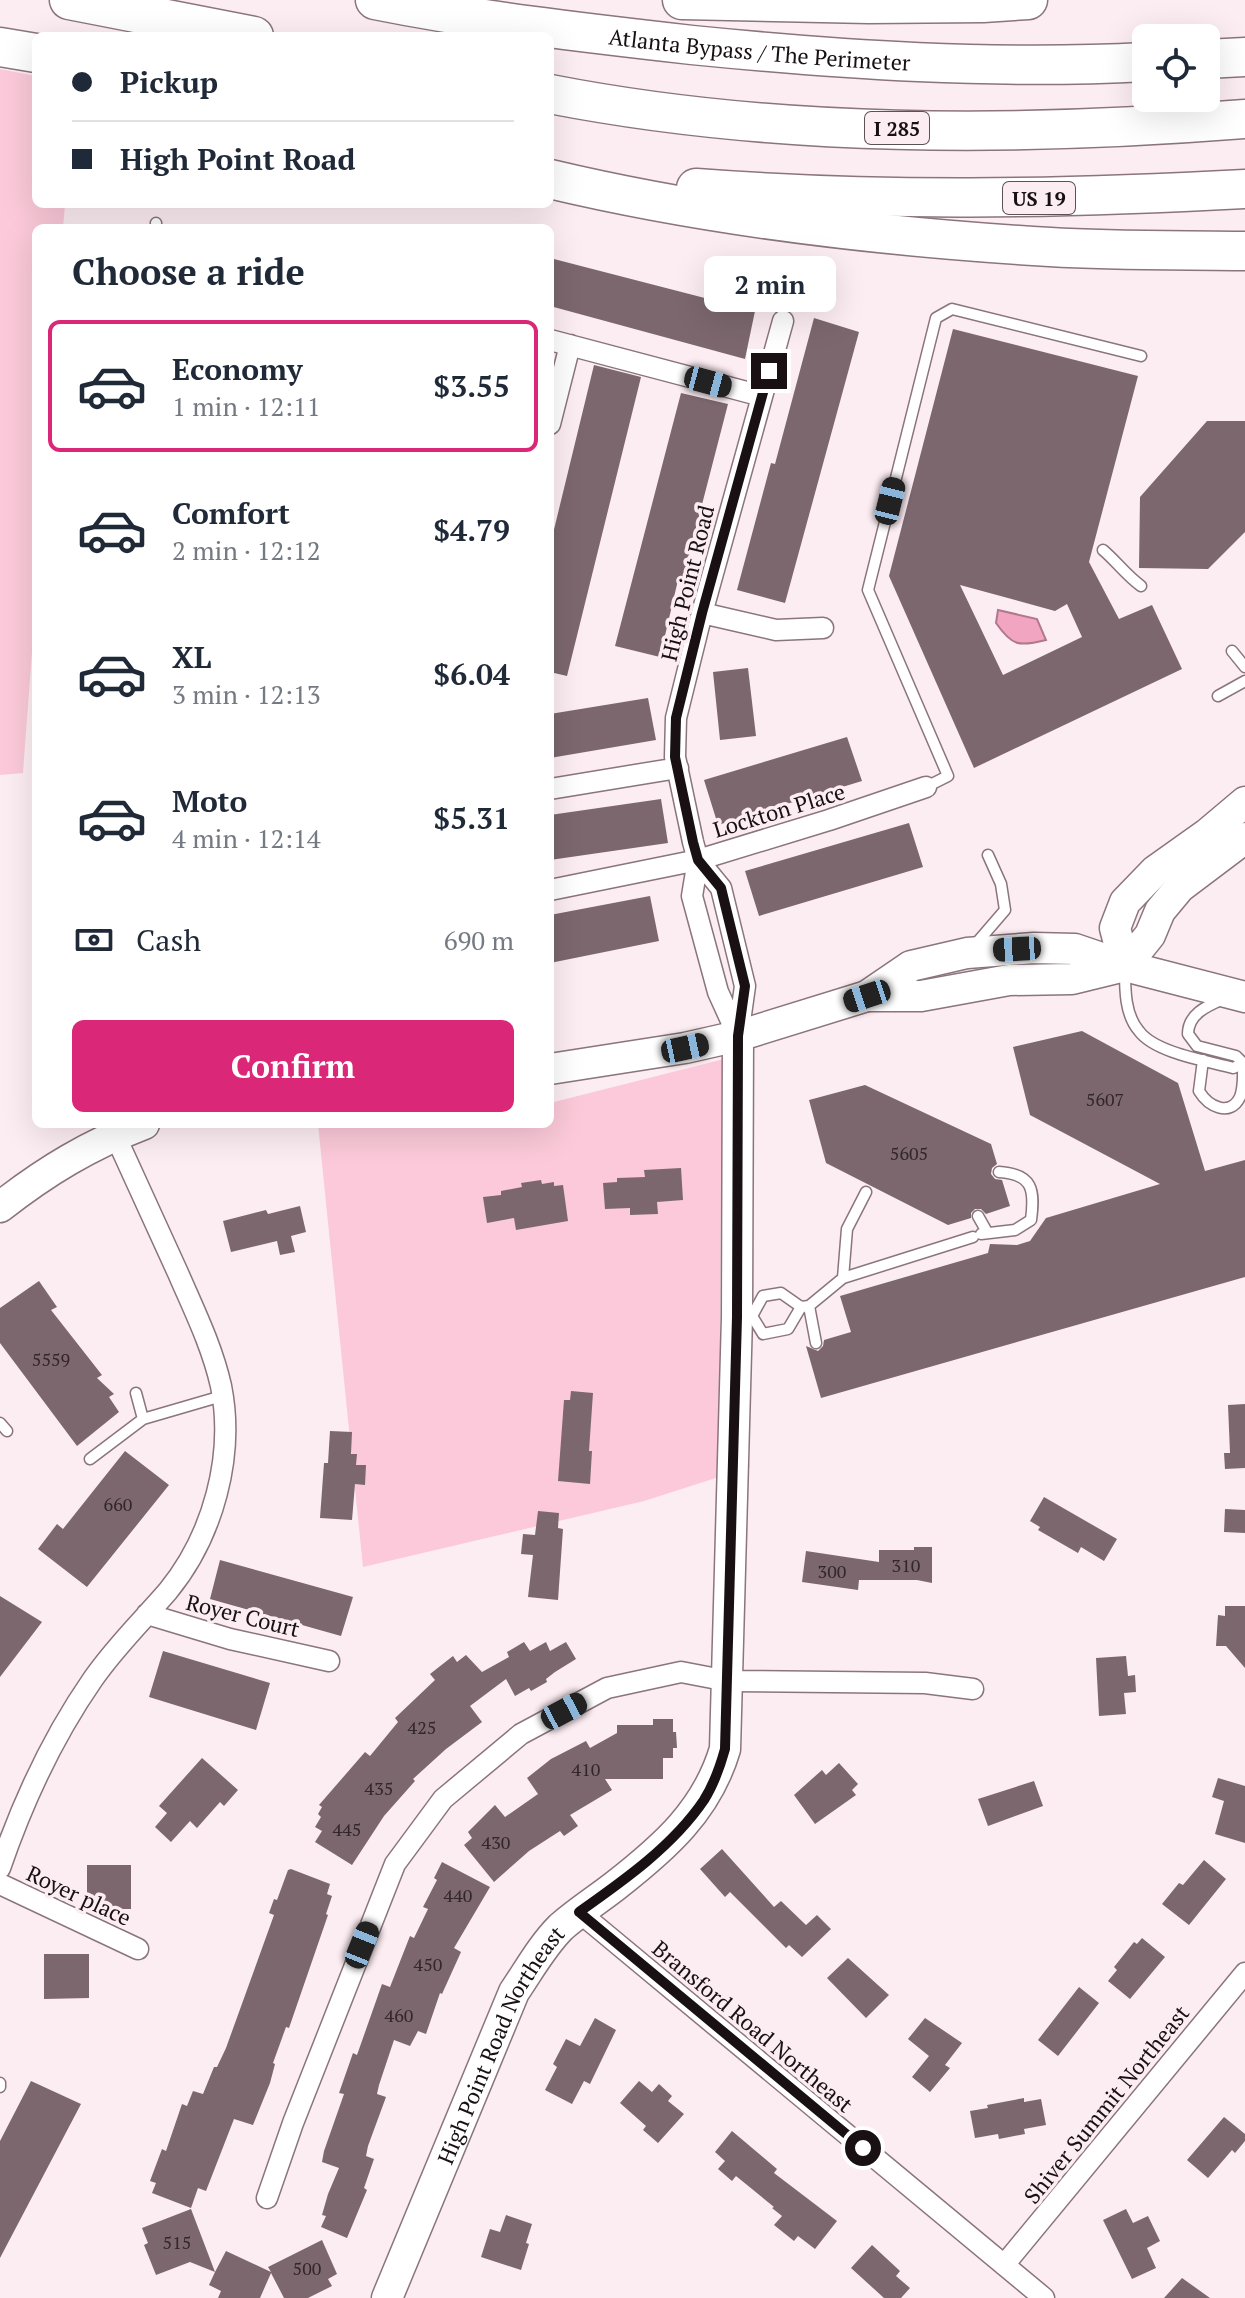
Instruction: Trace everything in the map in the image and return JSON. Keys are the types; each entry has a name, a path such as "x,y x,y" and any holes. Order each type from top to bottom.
{"highway":[{"path":"69,0 233,32"},
{"name":"Atlanta Bypass / The Perimeter","path":"375,0 574,32 815,57 922,63 1132,62"},
{"path":"682,0 926,4 1028,0"},
{"path":"0,47 32,52"},
{"path":"1220,58 1245,57"},
{"name":"I 285","path":"554,95 629,109 709,118 885,128 1044,131 1245,119"},
{"name":"US 19","path":"554,167 683,187 834,197 1018,198 1245,189"},
{"path":"554,180 638,200 747,219 856,231 1051,247 1245,251"}],"main road":[{"path":"1125,966 1115,928 1125,902 1155,871 1245,802"},
{"path":"867,996 921,996 1009,980 1072,979 1125,966 1150,935 1160,911 1180,887 1245,838"},
{"path":"554,1068 738,1036 867,996 911,966 967,953 1034,948 1075,949 1125,966 1238,996"},
{"name":"High Point Road Northeast","path":"387,2298 514,1992 542,1948 579,1912 651,1856 704,1800 717,1777 725,1749 745,1316 738,1036"},
{"path":"0,1207 61,1162 133,1128"}],"street":[{"name":"High Point Road","path":"738,1036 718,992 692,896 698,860 675,757 676,718 783,321"},
{"path":"554,341 762,396"},
{"path":"554,408 570,345"},
{"path":"702,613 776,630 823,628"},
{"path":"554,788 678,768"},
{"name":"Lockton Place","path":"554,889 698,860 926,787"},
{"name":"High Point Road","path":"698,860 721,888 745,986 738,1036"},
{"path":"0,1868 30,1791 67,1718 95,1676 187,1565 208,1523 221,1477 224,1451 222,1396 215,1361 115,1135"},
{"name":"Royer Court","path":"147,1614 230,1639 329,1661"},
{"path":"267,2198 395,1864 443,1799 521,1734 607,1688 681,1672 728,1681 925,1683 973,1689"},
{"name":"Royer place","path":"0,1884 138,1949"},
{"name":"Bransford Road Northeast","path":"579,1912 1044,2298"},
{"name":"Shiver Summit Northeast","path":"1004,2265 1245,1973"}],"lane":[{"path":"926,787 948,776 868,590 936,318 952,309 1141,356"},
{"path":"1103,550 1123,573 1141,586"},
{"path":"1232,651 1245,667"},
{"path":"1218,696 1245,681"},
{"path":"967,953 987,934 1005,910 1001,884 988,855"},
{"path":"698,917 726,910"},
{"path":"1125,966 1125,998 1139,1032 1168,1051 1233,1068 1244,1064"},
{"path":"1203,1060 1199,1091 1206,1102 1216,1107 1230,1107 1238,1101 1242,1092 1244,1064 1236,1056 1197,1046 1188,1034 1195,1015 1238,996"},
{"path":"816,1343 805,1307 781,1293 763,1296 745,1316 763,1334 788,1329 805,1307 843,1278 980,1234 1015,1230 1031,1220 1034,1199 1028,1181 1016,1173 999,1172"},
{"path":"843,1278 847,1229 866,1192"},
{"path":"978,1216 980,1234"},
{"path":"136,1393 143,1419"},
{"path":"90,1459 143,1419 222,1396"}],"shaded area":[{"path":"0,69 32,75 32,208 65,208 63,224 32,224 32,652 23,773 0,775"},
{"path":"998,610 1037,619 1046,640 1023,644 1012,640 996,623"},
{"path":"724,1059 727,1090 721,1170 720,1361 750,1467 644,1501 363,1567 318,1128 554,1128 554,1102"}],"building":[{"path":"554,259 755,311 745,359 554,307"},
{"path":"814,318 859,332 785,603 737,590"},
{"path":"953,329 1138,376 1089,562 1119,619 1152,605 1182,669 974,768 889,576","holes":["960,585 1055,611 1067,604 1082,637 1003,675"]},
{"path":"594,365 641,377 567,676 554,673 554,530"},
{"path":"681,393 728,404 682,582 678,580 660,657 615,646"},
{"path":"1207,421 1245,421 1245,532 1208,569 1139,568 1140,497"},
{"path":"748,668 756,736 720,740 713,672"},
{"path":"648,698 656,740 554,757 554,713"},
{"path":"847,737 862,781 718,825 704,780"},
{"path":"661,799 668,843 554,859 554,814"},
{"path":"909,823 923,867 759,916 745,871"},
{"path":"650,896 659,941 554,962 554,914"},
{"path":"1082,1031 1178,1083 1205,1171 1245,1160 1245,1277 821,1398 806,1346 818,1351 824,1340 851,1332 840,1296 988,1253 990,1244 1017,1245 1030,1241 1046,1218 1160,1184 1030,1115 1013,1047"},
{"path":"865,1085 991,1144 997,1164 991,1174 995,1179 1002,1180 1010,1206 986,1214 981,1209 975,1209 971,1218 948,1225 826,1163 809,1100"},
{"path":"681,1168 683,1200 657,1202 658,1214 630,1215 630,1208 605,1209 603,1183 617,1182 617,1178 645,1177 644,1170"},
{"path":"541,1180 542,1184 554,1182 554,1186 563,1185 568,1221 516,1230 514,1218 487,1223 483,1197 501,1195 501,1191 522,1187 521,1183"},
{"path":"300,1206 306,1232 291,1236 295,1252 280,1255 277,1241 231,1252 223,1221 266,1210 268,1214"},
{"path":"39,1281 57,1307 51,1310 102,1375 97,1378 114,1394 109,1397 119,1412 77,1446 0,1343 0,1308"},
{"path":"571,1391 593,1393 590,1484 558,1481 564,1400 570,1400"},
{"path":"1245,1404 1245,1468 1225,1469 1224,1453 1230,1453 1228,1405"},
{"path":"330,1431 352,1432 351,1454 357,1454 356,1465 366,1465 365,1485 355,1484 352,1520 320,1518"},
{"path":"125,1451 169,1485 87,1587 38,1549 57,1524 63,1529"},
{"path":"1044,1497 1117,1539 1104,1561 1081,1547 1078,1553 1038,1530 1040,1527 1030,1521"},
{"path":"1225,1509 1245,1510 1245,1533 1224,1532"},
{"path":"538,1511 559,1513 558,1528 563,1529 558,1600 528,1597 533,1555 521,1554 523,1534 535,1535"},
{"path":"914,1547 932,1547 932,1583 859,1580 858,1590 802,1582 806,1551 879,1562 879,1550 914,1550"},
{"path":"220,1560 353,1597 341,1636 210,1599"},
{"path":"0,1596 42,1622 0,1677"},
{"path":"1225,1606 1245,1606 1245,1668 1226,1646 1216,1646 1218,1615 1225,1616"},
{"path":"524,1642 530,1651 546,1642 550,1651 566,1642 576,1659 531,1691 529,1688 515,1696 506,1679 470,1706 482,1722 413,1779 415,1781 384,1816 352,1865 315,1842 322,1831 315,1827 321,1817 318,1814 322,1807 319,1805 365,1752 370,1756 398,1722 395,1718 435,1680 430,1674 453,1656 457,1662 466,1655 482,1672 509,1657 507,1652"},
{"path":"163,1651 270,1683 256,1730 149,1697"},
{"path":"1126,1656 1128,1676 1135,1675 1136,1692 1124,1693 1126,1714 1099,1716 1096,1658"},
{"path":"653,1719 673,1719 673,1732 676,1732 677,1748 673,1748 673,1758 663,1758 663,1779 605,1779 612,1790 570,1815 578,1826 564,1836 560,1831 529,1851 494,1882 464,1845 472,1838 468,1832 495,1805 505,1817 538,1794 527,1778 551,1759 586,1741 590,1748 617,1733 617,1725 653,1725"},
{"path":"202,1758 238,1790 224,1806 220,1802 197,1828 190,1821 171,1842 155,1827 167,1813 159,1806"},
{"path":"839,1763 858,1784 852,1790 856,1795 815,1824 794,1795 822,1770 826,1775"},
{"path":"1218,1778 1245,1786 1245,1843 1215,1834 1224,1801 1212,1797"},
{"path":"1034,1781 1043,1806 988,1826 978,1799"},
{"path":"722,1849 774,1907 781,1901 806,1925 817,1915 831,1929 802,1957 789,1945 786,1948 730,1892 725,1897 700,1869"},
{"path":"1204,1860 1226,1879 1189,1925 1162,1904"},
{"path":"442,1862 490,1887 454,1948 461,1952 440,1993 426,2034 418,2031 410,2046 394,2040 377,2094 386,2097 368,2146 366,2156 374,2159 364,2188 367,2190 347,2238 321,2227 326,2216 322,2215 328,2194 339,2168 322,2162 324,2151 344,2094 339,2093 353,2053 357,2055 382,1984 390,1987 410,1936 414,1938 428,1909 423,1907"},
{"path":"87,1865 131,1865 131,1909 87,1909"},
{"path":"291,1869 330,1884 327,1894 332,1896 328,1915 253,2125 234,2119 206,2191 198,2188 191,2208 152,2193 156,2183 150,2181 162,2149 166,2151 182,2104 187,2106 193,2091 203,2094 226,2048 274,1915 269,1913 274,1899 277,1900"},
{"path":"1142,1938 1165,1957 1130,1999 1108,1981 1117,1970 1114,1967 1134,1942 1137,1944"},
{"path":"44,1954 89,1954 89,1998 44,1999"},
{"path":"848,1958 889,1995 866,2018 827,1978"},
{"path":"1079,1987 1099,2003 1058,2056 1038,2040"},
{"path":"595,2018 616,2030 590,2084 584,2081 572,2104 545,2090 557,2067 553,2064 566,2039 580,2046"},
{"path":"925,2018 962,2043 945,2065 950,2068 930,2092 912,2077 929,2056 908,2039"},
{"path":"31,2081 81,2104 0,2258 0,2141"},
{"path":"639,2081 652,2092 659,2084 672,2096 668,2101 684,2114 658,2143 643,2130 646,2126 620,2103"},
{"path":"1024,2098 1024,2102 1041,2099 1046,2125 1024,2129 1025,2134 999,2139 998,2134 975,2138 970,2111"},
{"path":"1224,2117 1245,2134 1245,2141 1235,2153 1232,2150 1208,2178 1187,2160"},
{"path":"732,2131 777,2169 774,2173 837,2221 815,2249 798,2236 794,2241 774,2225 782,2216 774,2207 736,2176 732,2181 718,2169 725,2161 715,2152"},
{"path":"191,2209 215,2272 190,2262 156,2275 144,2245 148,2243 142,2228"},
{"path":"1126,2209 1133,2223 1148,2216 1160,2241 1147,2248 1156,2268 1132,2279 1103,2220"},
{"path":"506,2215 532,2224 521,2270 481,2257 490,2229 500,2232"},
{"path":"322,2240 337,2274 328,2279 332,2286 308,2298 284,2298 271,2273 260,2298 218,2298 221,2291 209,2285 226,2251 271,2272 268,2267"},
{"path":"872,2245 900,2271 896,2276 910,2288 901,2298 884,2298 851,2268"},
{"path":"1182,2278 1210,2298 1164,2298"}],"route":[{"path":"769,371 676,718 675,757 693,842 698,860 721,888 745,986 738,1036 737,1317 725,1749 717,1777 689,1819 616,1886 579,1912 863,2148"}]}
